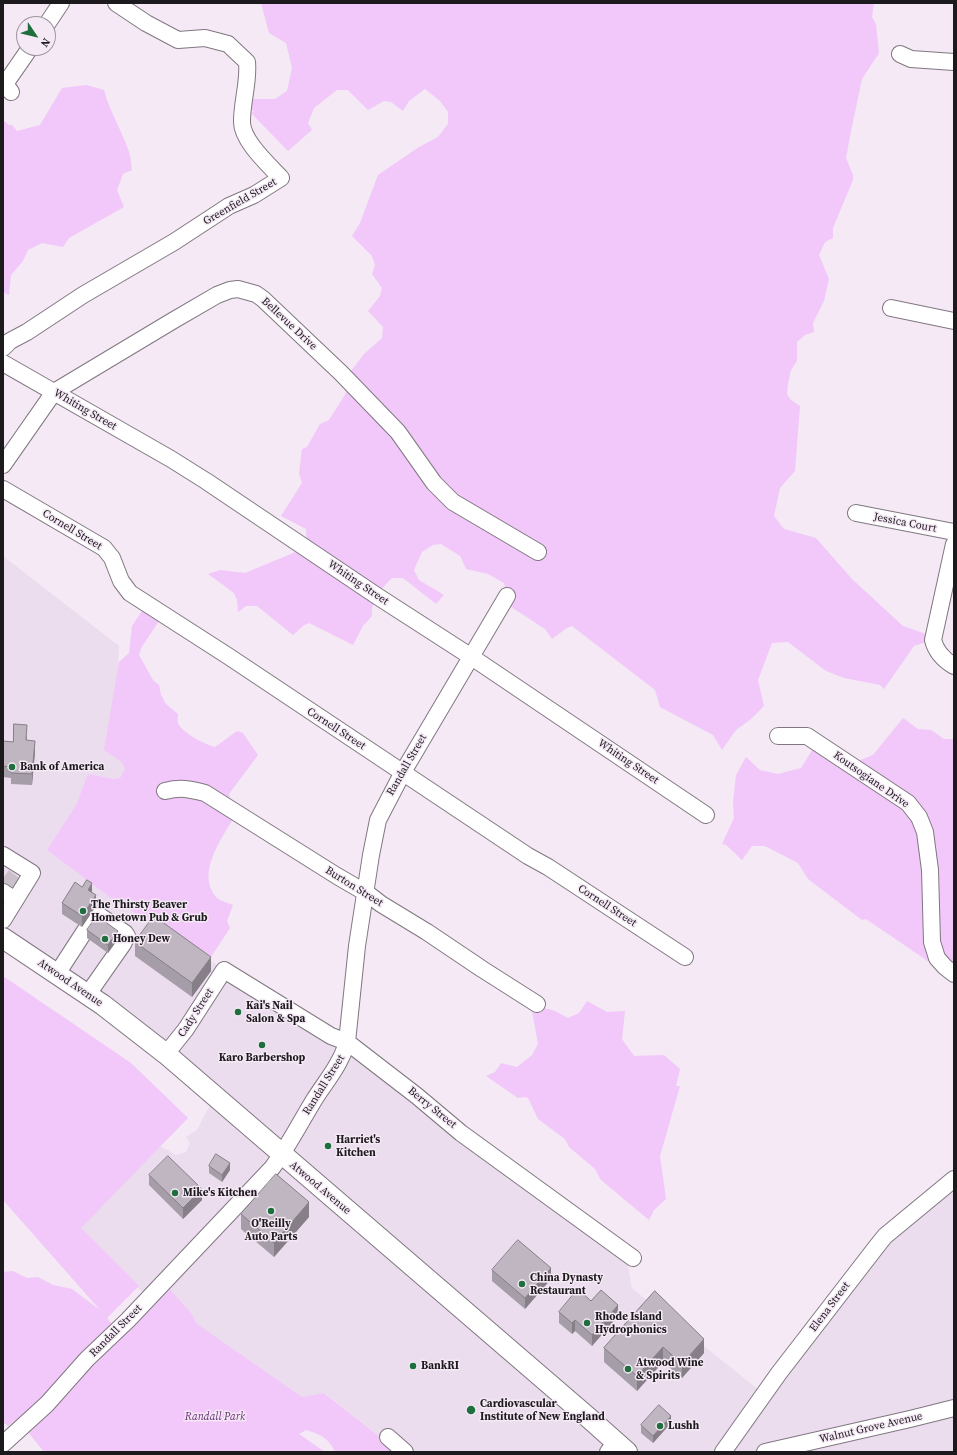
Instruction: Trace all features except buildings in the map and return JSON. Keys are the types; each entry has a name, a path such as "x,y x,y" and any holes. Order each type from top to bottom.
{"main road":[{"name":"Atwood Avenue","path":"3,938 88,994 166,1054 584,1414 617,1449"}],"street":[{"path":"52,16 61,3"},
{"name":"Greenfield Street","path":"3,348 10,341 27,332 83,295 174,242 229,206 254,195 281,178 249,142 242,122 248,74 247,62 228,44 205,38 178,40 146,23 116,3"},
{"path":"900,54 911,59 954,62"},
{"path":"11,92 5,84 24,56"},
{"name":"Bellevue Drive","path":"3,465 54,392 217,295 230,290 248,291 263,299 341,373 398,432 434,483 453,502 538,552"},
{"path":"891,308 954,321"},
{"name":"Whiting Street","path":"3,363 171,459 206,481 706,815"},
{"name":"Cornell Street","path":"3,489 104,548 112,558 121,581 130,593 228,656 528,856 554,871 685,957"},
{"name":"Jessica Court","path":"856,513 954,532"},
{"path":"954,544 933,640 935,649 946,661 954,666"},
{"name":"Randall Street","path":"4,1441 47,1404 87,1359 128,1320 272,1168 282,1155 315,1099 344,1055 347,1042 357,946 378,820 402,772 507,596"},
{"name":"Koutsogiane Drive","path":"778,736 807,736 908,803 919,817 926,832 930,870 932,942 937,958 954,974"},
{"name":"Burton Street","path":"165,791 178,788 187,788 205,793 365,892 381,904 427,932 537,1004"},
{"path":"3,854 18,870 32,872 7,893 3,920"},
{"path":"57,974 97,914 125,933 127,936 88,994"},
{"name":"Berry Street","path":"224,970 332,1036 347,1042 461,1132 633,1258"},
{"name":"Cady Street","path":"166,1054 186,1029 224,970"},
{"name":"Elena Street","path":"723,1452 779,1373 876,1246 885,1236 954,1179"},
{"name":"Walnut Grove Avenue","path":"765,1452 954,1408"},
{"path":"388,1437 405,1452"}],"shaded area":[{"path":"3,556 119,646 118,660 122,762 126,769 121,777 115,779 88,774 76,805 47,850 108,896 325,1033 627,1259 633,1289 765,1395 879,1244 954,1179 954,1452 399,1452 325,1393 302,1397 196,1324 191,1313 148,1297 81,1235 78,1229 160,1146 176,1155 186,1152 190,1143 186,1137 197,1130 213,1099 165,1055 3,945"}],"green space":[{"path":"261,3 874,3 872,17 876,24 879,53 862,79 851,131 846,158 853,175 853,180 833,228 833,238 825,242 819,255 829,279 824,301 813,323 814,332 805,335 797,342 797,361 791,370 787,394 791,400 800,406 795,471 780,488 774,516 784,529 816,538 852,579 903,626 926,634 928,638 926,642 914,646 884,689 880,685 844,678 826,671 788,642 772,643 758,680 764,706 751,719 736,730 722,750 713,735 660,707 655,690 572,626 552,639 545,629 505,603 506,592 504,583 488,574 466,569 460,556 441,544 433,545 422,552 414,570 419,580 444,595 436,604 403,578 392,578 375,599 372,616 363,626 353,645 309,623 293,635 257,606 246,606 238,612 237,600 234,593 208,574 220,570 245,573 303,549 307,542 306,529 281,516 302,483 299,474 302,449 307,447 320,424 329,420 346,393 342,373 351,371 364,354 382,338 383,327 368,311 380,296 382,288 372,274 375,265 372,256 352,236 360,223 378,175 419,147 438,137 448,124 448,112 440,101 425,89 409,101 403,111 391,102 384,101 368,110 348,90 337,90 314,108 308,123 312,130 288,151 251,113 254,112 243,99 275,99 287,91 292,68 286,43 269,33"},
{"path":"86,85 104,90 130,155 132,170 123,174 117,190 124,207 69,238 63,247 42,243 28,250 23,261 11,275 9,295 3,292 3,120 9,125 12,125 17,131 40,125 62,88"},
{"path":"146,605 163,615 141,648 139,655 153,680 159,685 161,695 166,704 178,714 178,722 180,727 195,738 215,747 237,731 243,733 258,755 229,794 233,819 217,846 209,867 210,888 216,897 233,905 227,921 230,928 209,960 108,896 47,850 76,805 88,774 115,779 121,777 125,769 122,762 104,750 119,662 129,653 132,626"},
{"path":"903,718 918,729 931,730 944,739 954,739 954,979 866,919 862,920 808,879 798,863 765,846 752,846 742,860 726,845 722,844 734,818 733,802 736,775 746,757 760,770 778,774 801,768 817,742 850,764 873,755"},
{"name":"Randall Park","path":"3,976 131,1063 188,1118 81,1228 139,1286 107,1318 116,1329 165,1284 191,1313 197,1324 302,1397 324,1393 399,1452 335,1452 333,1447 324,1437 306,1430 299,1434 325,1452 44,1452 24,1427 25,1413 8,1426 3,1422 3,1272 13,1271 27,1278 38,1277 53,1285 72,1289 100,1310 3,1200"},
{"path":"587,1001 607,1012 625,1011 622,1039 634,1056 664,1055 680,1069 676,1086 680,1086 660,1156 666,1199 654,1210 649,1220 601,1180 595,1169 569,1147 565,1139 538,1119 528,1098 518,1098 486,1076 495,1072 501,1063 517,1067 532,1055 538,1044 532,1011 537,1009 547,1009 555,1011 568,1018 579,1013"}],"tunnel":[{"path":"6,888 16,874"}],"place":[{"name":"Bank of America","path":"12,767"},
{"name":"The Thirsty Beaver Hometown Pub & Grub","path":"83,911"},
{"name":"Honey Dew","path":"105,939"},
{"name":"Kai's Nail Salon & Spa","path":"238,1012"},
{"name":"Karo Barbershop","path":"262,1045"},
{"name":"Harriet's Kitchen","path":"328,1146"},
{"name":"Mike's Kitchen","path":"175,1193"},
{"name":"O'Reilly Auto Parts","path":"271,1211"},
{"name":"China Dynasty Restaurant","path":"522,1284"},
{"name":"Rhode Island Hydrophonics","path":"587,1323"},
{"name":"BankRI","path":"413,1366"},
{"name":"Atwood Wine & Spirits","path":"628,1369"},
{"name":"Cardiovascular Institute of New England","path":"471,1410"},
{"name":"Lushh","path":"660,1426"}]}
